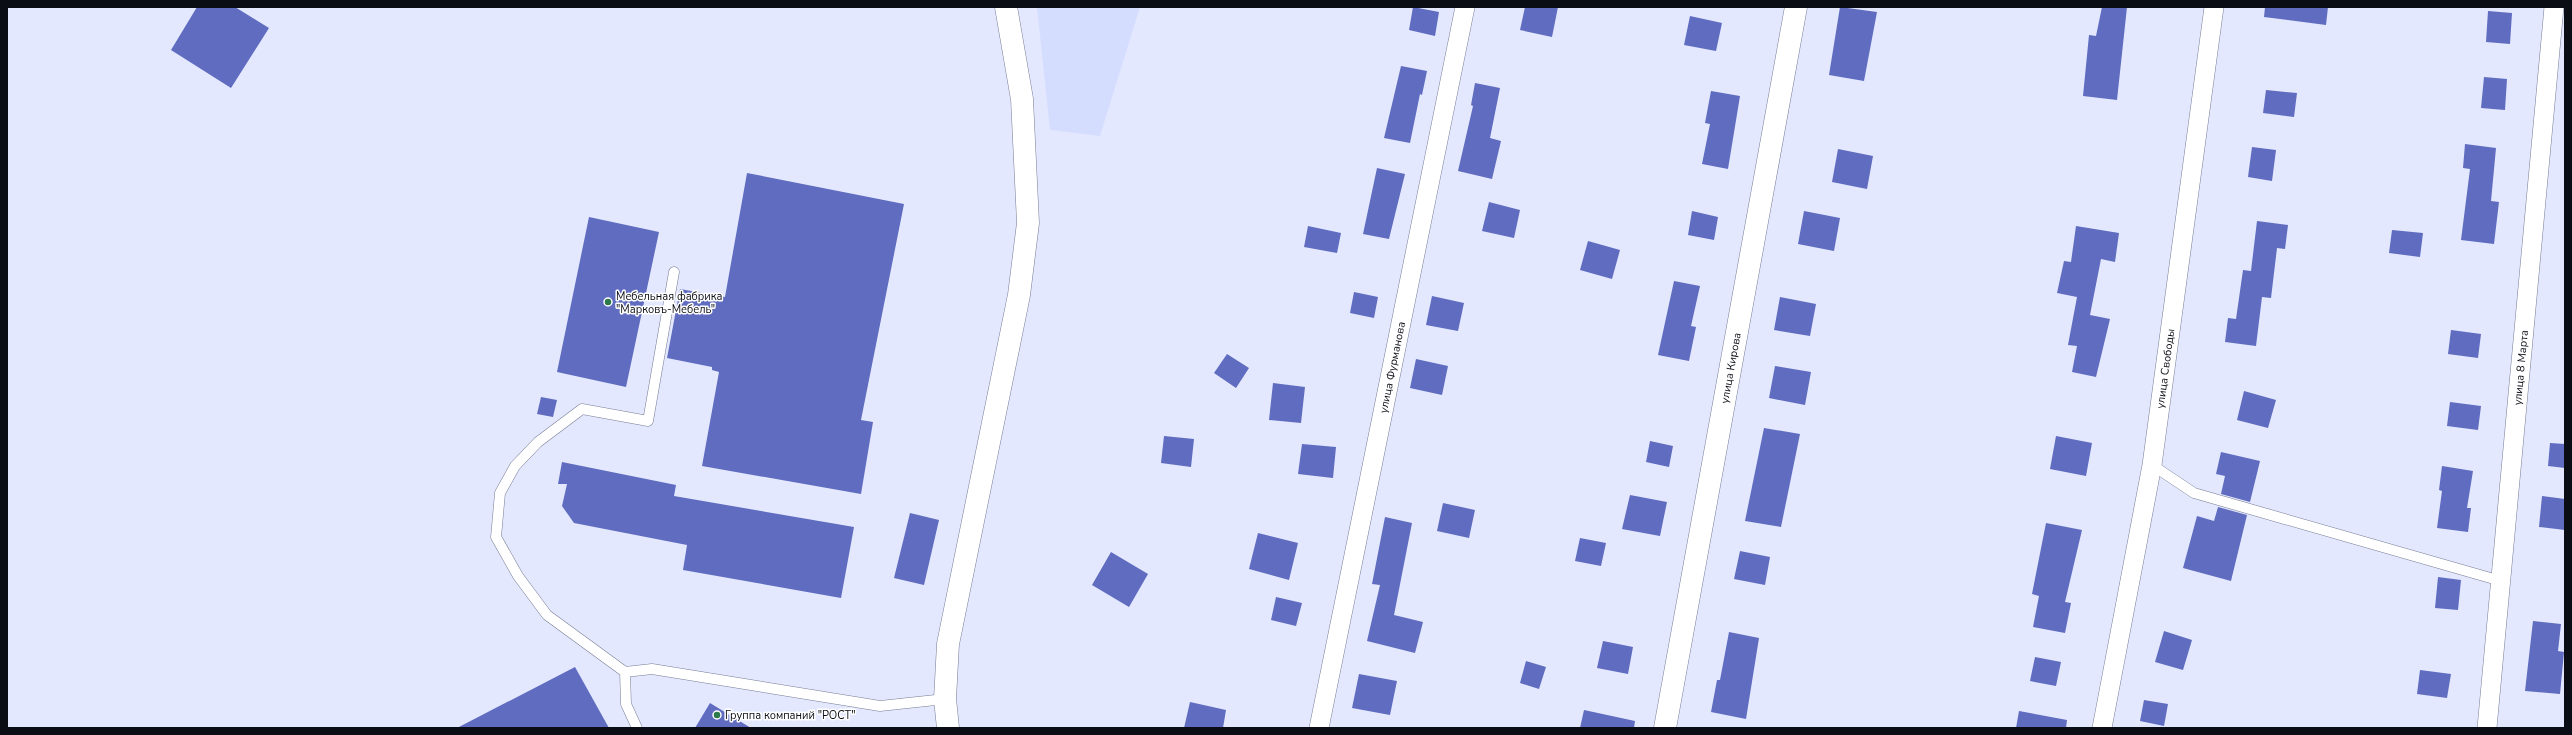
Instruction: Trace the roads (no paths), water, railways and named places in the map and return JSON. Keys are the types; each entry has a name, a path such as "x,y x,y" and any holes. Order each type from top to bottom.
{"street":[{"path":"948,728 945,698 948,644 1019,295 1028,223 1022,99 1006,7"},
{"name":"улица Фурманова","path":"1319,728 1465,7"},
{"name":"улица Кирова","path":"1665,728 1796,7"},
{"name":"улица Свободы","path":"2102,728 2152,464 2214,7"},
{"name":"улица 8 Марта","path":"2487,728 2554,7"}],"lane":[{"path":"674,272 648,421 582,410 538,442 515,466 500,493 496,537 518,576 547,615 625,672 652,669 880,706 945,698"},
{"path":"2152,464 2194,493 2500,581"},
{"path":"625,672 626,704 637,728"}],"place":[{"name":"Мебельная фабрика \"Марковъ-Мебель\"","path":"608,302"},
{"name":"Группа компаний \"РОСТ\"","path":"717,715"}]}
